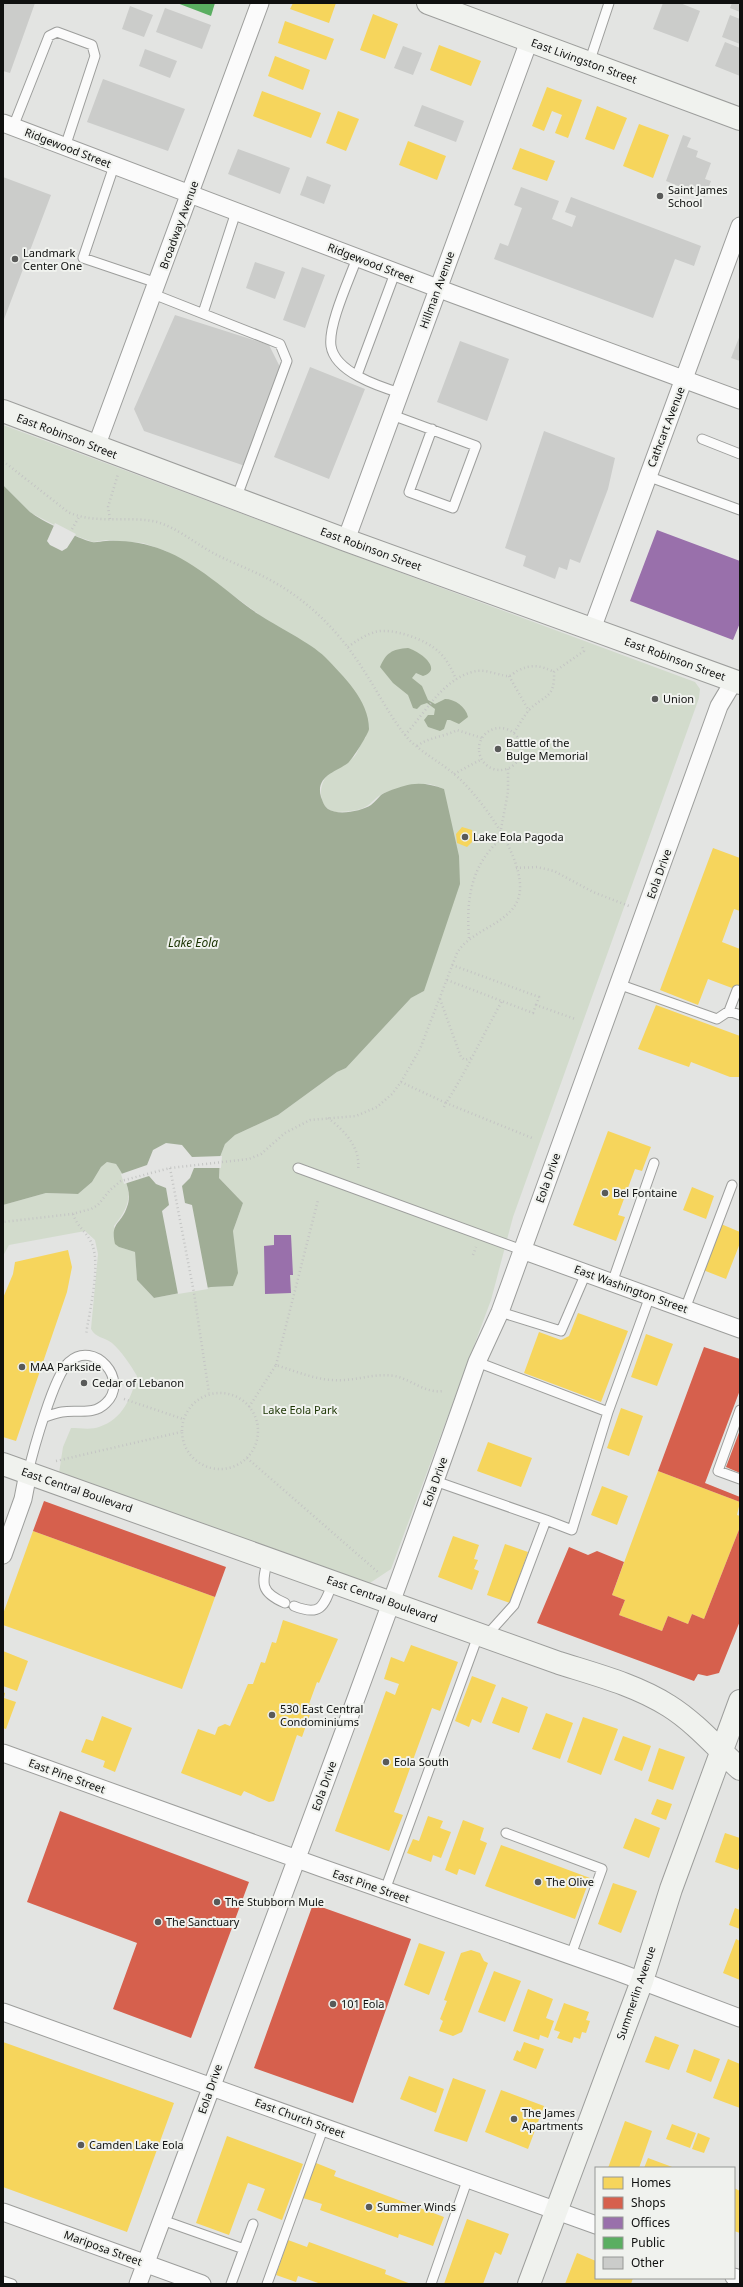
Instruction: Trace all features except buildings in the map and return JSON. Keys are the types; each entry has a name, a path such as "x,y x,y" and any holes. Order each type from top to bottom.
{"street":[{"name":"Broadway Avenue","path":"96,446 260,3"},
{"name":"East Livingston Street","path":"428,3 740,120"},
{"name":"Hillman Avenue","path":"346,540 529,41"},
{"name":"Ridgewood Street","path":"8,125 438,289 740,400"},
{"name":"Cathcart Avenue","path":"590,628 738,236"},
{"name":"East Robinson Street","path":"3,411 346,540 590,628 738,679"},
{"name":"Eola Drive","path":"138,2284 297,1859 391,1603 477,1362 500,1312 719,706 738,679"},
{"name":"East Washington Street","path":"522,1250 740,1329"},
{"name":"East Central Boulevard","path":"3,1464 648,1694 670,1707 697,1728 721,1753 740,1769"},
{"path":"3,1555 23,1499 28,1473"},
{"name":"Summerlin Avenue","path":"529,2284 642,1981 671,1889 740,1701"},
{"name":"East Pine Street","path":"3,1753 570,1955 740,2018"},
{"name":"East Church Street","path":"3,2012 324,2126 595,2225"},
{"name":"Mariposa Street","path":"3,2212 202,2284"}],"lane":[{"path":"589,63 609,3"},
{"path":"8,125 50,36 57,32 92,45 95,56 65,147"},
{"path":"114,166 83,258 109,267 155,288 203,314 280,344 287,361 236,499"},
{"path":"203,314 236,212"},
{"path":"357,258 332,328 331,347 337,359 357,375 379,387 400,393"},
{"path":"357,375 395,272"},
{"path":"392,414 432,429 476,446 453,508 409,492 432,429"},
{"path":"702,439 740,454"},
{"path":"647,476 740,510"},
{"path":"618,984 717,1019 729,1011 737,990"},
{"path":"729,1011 740,1015"},
{"path":"612,1283 654,1163"},
{"path":"298,1168 522,1250"},
{"path":"685,1309 732,1185"},
{"path":"500,1312 561,1331 586,1273"},
{"path":"435,1480 572,1530 608,1412 650,1296"},
{"path":"28,1473 35,1444 60,1375 67,1363 82,1355 94,1356 105,1363 112,1372 114,1382 112,1394 106,1403 95,1410 64,1411 45,1417"},
{"path":"477,1362 608,1412"},
{"path":"740,1410 718,1471 740,1479"},
{"path":"385,1890 482,1635 514,1605 546,1520"},
{"path":"268,1558 263,1578 264,1588 271,1597 285,1603"},
{"path":"294,1606 308,1612 319,1610 326,1601 333,1582"},
{"path":"506,1834 602,1869 570,1955"},
{"path":"267,2284 324,2126"},
{"path":"431,2284 468,2178"},
{"path":"162,2220 244,2249"},
{"path":"231,2284 253,2224"},
{"path":"3,2281 12,2284"}],"path":[{"path":"3,461 50,499 78,517 92,520 142,520 159,523 217,555 273,581 316,611 348,647 405,735 454,774 475,795 500,830 516,868 519,891 515,906 508,914 469,938 456,953 420,1049 401,1082 392,1094 366,1113 356,1116 310,1120 278,1139 261,1154 237,1161 170,1168 121,1181 110,1190 98,1206 73,1214 3,1222"},
{"path":"110,519 108,507 118,474"},
{"path":"72,529 78,517"},
{"path":"554,672 584,651 581,643 590,628"},
{"path":"348,647 364,636 376,631 397,633 418,638 440,652 449,664 456,679"},
{"path":"405,735 438,694 464,674 478,670 509,676 530,665 540,665 554,672"},
{"path":"514,732 529,711 548,696 554,687 554,672"},
{"path":"509,676 529,711"},
{"path":"493,729 507,729 514,732 518,738 521,752 519,759 508,768 496,770 485,764 482,759 479,745 482,738 493,729"},
{"path":"417,746 425,740 438,738 457,730 482,738"},
{"path":"454,774 482,759"},
{"path":"500,830 508,792 508,768"},
{"path":"469,938 468,908 470,888 487,854 503,837"},
{"path":"516,868 537,867 554,871 593,892 644,912"},
{"path":"447,980 533,1013 539,997 452,965"},
{"path":"440,999 461,1056 465,1060 471,1058"},
{"path":"444,1107 467,1071 471,1058 502,1001"},
{"path":"536,1005 575,1019"},
{"path":"401,1082 446,1103 532,1138"},
{"path":"328,1118 347,1134 355,1150 359,1164 358,1170"},
{"path":"170,1168 194,1293 209,1394"},
{"path":"249,1407 276,1365 318,1200"},
{"path":"73,1214 77,1224 91,1242 94,1255 93,1284 86,1335"},
{"path":"276,1365 326,1380 344,1380 376,1374 396,1377 435,1393 444,1391"},
{"path":"222,1392 234,1395 249,1407 258,1423 258,1436 254,1447 247,1458 237,1465 224,1469 206,1466 190,1455 184,1444 181,1432 183,1419 188,1408 198,1399 209,1394 222,1392"},
{"path":"124,1399 183,1419"},
{"path":"56,1461 181,1432"},
{"path":"247,1458 379,1573"}],"green space":[{"name":"Lake Eola Park","path":"3,425 695,682 700,689 699,698 513,1217 491,1300 391,1569 370,1583 59,1473 63,1447 71,1428 96,1428 114,1419 129,1400 137,1376 126,1358 116,1347 109,1341 95,1334 91,1329 98,1254 95,1240 85,1231 9,1245 3,1256 3,1205 46,1193 78,1194 92,1182 101,1167 107,1162 116,1164 126,1181 128,1188 125,1210 114,1226 119,1247 135,1252 137,1280 154,1298 211,1287 233,1286 235,1252 233,1231 243,1203 219,1178 220,1157 225,1144 235,1135 278,1115 337,1072 346,1068 411,998 424,991 444,789 426,784 386,792 365,807 357,810 336,812 326,807 321,797 324,781 333,770 354,757 366,737 257,613 201,572 166,551 143,543 106,540 93,542 76,536 31,513 3,485"}],"water":[{"name":"Lake Eola","path":"3,485 30,512 78,537 94,542 135,542 175,555 200,570 258,614 302,640 325,657 347,680 360,698 368,718 369,729 350,761 324,779 321,784 321,797 328,809 338,812 350,812 362,809 371,805 383,794 414,784 424,784 444,789 459,856 460,884 424,991 411,998 346,1068 337,1072 278,1115 235,1135 225,1144 220,1157 219,1178 243,1203 233,1231 238,1273 233,1286 211,1287 154,1298 137,1280 135,1252 119,1247 115,1244 115,1227 125,1213 129,1201 127,1184 116,1164 107,1162 101,1167 92,1182 78,1194 46,1193 3,1205"},
{"path":"408,648 428,660 431,669 429,673 423,676 416,673 412,678 422,686 428,700 435,704 445,699 449,699 460,704 467,713 468,717 459,724 447,720 444,729 440,731 428,727 424,720 428,715 434,715 435,709 427,703 421,705 417,709 413,708 408,695 393,683 380,667 387,655 398,649"}],"pier":[{"path":"55,523 76,534 67,548 62,551 50,545 47,541"},
{"path":"166,1143 182,1145 192,1157 222,1156 221,1168 194,1168 190,1178 182,1186 185,1203 192,1205 208,1289 178,1294 162,1211 169,1205 166,1188 156,1184 149,1176 124,1184 121,1174 147,1165 153,1150"}],"place":[{"name":"Saint James School","path":"660,196"},
{"name":"Landmark Center One","path":"15,259"},
{"name":"Union","path":"655,699"},
{"name":"Battle of the Bulge Memorial","path":"498,749"},
{"name":"Lake Eola Pagoda","path":"465,837"},
{"name":"Bel Fontaine","path":"605,1193"},
{"name":"MAA Parkside","path":"22,1367"},
{"name":"Cedar of Lebanon","path":"84,1383"},
{"name":"530 East Central Condominiums","path":"272,1715"},
{"name":"Eola South","path":"386,1762"},
{"name":"The Olive","path":"538,1882"},
{"name":"The Stubborn Mule","path":"217,1902"},
{"name":"The Sanctuary","path":"158,1922"},
{"name":"101 Eola","path":"333,2004"},
{"name":"The James Apartments","path":"514,2119"},
{"name":"Camden Lake Eola","path":"81,2145"},
{"name":"Summer Winds","path":"369,2207"}]}
